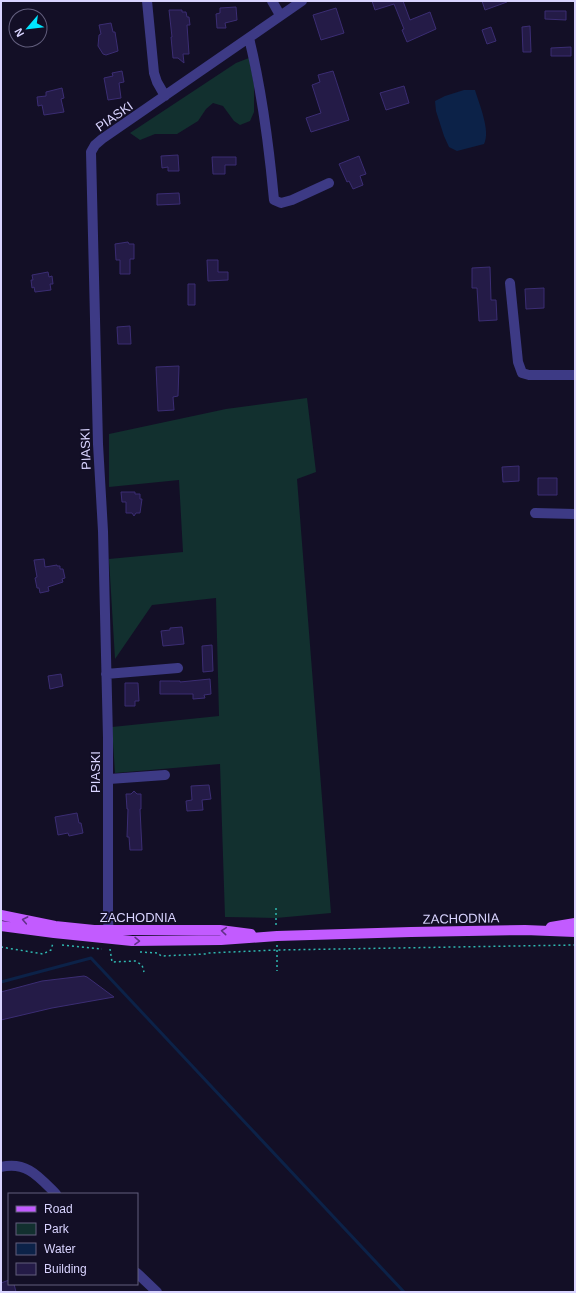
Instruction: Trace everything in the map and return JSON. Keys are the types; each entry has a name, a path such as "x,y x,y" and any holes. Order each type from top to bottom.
{"main road":[{"name":"ZACHODNIA","path":"1,916 109,935"},
{"name":"ZACHODNIA","path":"525,930 575,923"},
{"name":"ZACHODNIA","path":"1,926 54,933 109,935 220,930 276,936 525,930 575,932"}],"street":[{"path":"147,1 154,73 165,96"},
{"path":"272,1 280,15"},
{"name":"PIASKI","path":"109,935 109,779 103,531 98,444 91,152 95,145 102,139 302,1"},
{"path":"249,38 257,72 268,140 274,200 280,203 292,200 329,183"},
{"path":"510,283 518,362 522,373 529,375 575,375"},
{"path":"535,513 575,514"},
{"path":"106,674 178,668"},
{"path":"109,779 164,775"},
{"path":"1,1166 23,1166 38,1176 55,1193"},
{"path":"138,1274 157,1292"}],"path":[{"path":"1,947 43,954 51,950 54,933"},
{"path":"109,935 112,962 135,962 142,964 144,972"},
{"path":"161,951 158,954 161,956 277,950 575,945"}],"green space":[{"path":"249,58 254,85 254,112 250,121 240,125 234,121 223,106 213,103 206,109 198,121 177,134 155,134 140,140 130,133 236,63"},
{"path":"307,398 316,472 297,479 331,913 276,918 225,917 220,764 115,773 112,727 219,716 216,598 152,605 115,659 109,559 183,552 179,480 109,487 109,434 226,409"}],"water":[{"path":"464,90 475,90 484,117 486,139 484,144 457,151 449,147 444,136 436,111 435,101"}],"building":[{"path":"372,1 403,1 410,20 430,12 436,29 407,42 402,30 404,29 394,4 375,10"},
{"path":"482,1 507,1 507,2 485,10"},
{"path":"236,7 237,20 225,23 226,28 217,28 216,14 220,13 220,8"},
{"path":"336,8 344,33 321,40 313,15"},
{"path":"169,10 182,10 182,12 186,12 187,17 189,17 190,25 187,25 189,54 183,54 184,63 178,58 173,58"},
{"path":"545,11 566,11 566,20 545,19"},
{"path":"111,23 113,32 115,32 118,51 106,55 103,54 98,46 99,35 101,34 99,25"},
{"path":"530,26 531,52 523,52 522,27"},
{"path":"491,27 496,41 487,44 482,30"},
{"path":"571,47 571,56 551,56 551,48"},
{"path":"122,71 124,82 119,83 121,98 108,100 104,78 113,76 112,73"},
{"path":"333,71 349,120 311,132 306,118 321,113 312,85 320,82 318,75"},
{"path":"404,86 409,103 386,110 380,93"},
{"path":"62,88 64,98 61,99 64,112 44,115 42,105 38,106 37,97 46,96 46,92"},
{"path":"178,155 179,171 168,171 168,167 162,168 161,156"},
{"path":"359,156 366,174 360,176 363,185 353,189 349,181 347,182 339,164"},
{"path":"212,157 236,157 236,165 225,165 225,174 213,174"},
{"path":"179,193 180,204 157,205 157,194"},
{"path":"128,242 129,244 134,244 134,259 130,259 130,274 120,274 120,260 116,260 115,244"},
{"path":"207,260 218,260 218,272 228,272 228,280 208,281"},
{"path":"490,267 491,300 496,300 497,320 479,321 477,288 472,288 472,268"},
{"path":"48,272 49,277 52,276 53,284 50,284 51,290 35,292 34,287 32,288 32,275"},
{"path":"188,284 195,284 195,305 188,305"},
{"path":"544,288 544,308 526,309 525,289"},
{"path":"130,326 131,344 118,344 117,327"},
{"path":"179,366 178,396 173,397 174,410 158,411 156,367"},
{"path":"519,466 519,481 503,482 502,467"},
{"path":"538,478 557,478 557,495 538,495"},
{"path":"121,492 135,492 135,494 140,494 140,499 142,499 140,513 136,513 134,516 132,513 126,513 126,502 122,502"},
{"path":"44,559 45,567 60,566 60,569 63,569 65,578 62,579 63,582 48,587 49,591 40,593 39,588 37,588 35,578 37,577 34,560"},
{"path":"182,627 184,644 163,646 161,631 170,630 170,628"},
{"path":"212,645 213,671 203,672 202,646"},
{"path":"61,674 63,686 50,689 48,676"},
{"path":"210,679 211,694 204,695 205,698 193,699 193,694 160,694 160,681 180,682"},
{"path":"125,683 138,683 139,701 135,701 135,706 125,706"},
{"path":"209,785 211,799 202,800 203,810 187,811 186,801 192,800 191,786"},
{"path":"134,791 137,794 141,794 140,809 142,850 130,850 129,837 127,837 128,809 126,794 131,794"},
{"path":"77,813 83,833 69,836 68,833 58,835 55,817"},
{"path":"84,976 114,997 52,1008 1,1020 1,992 42,981"},
{"path":"8,1280 8,1285 14,1285 16,1292 1,1292 1,1283"}],"waterway":[{"path":"1,982 91,958 404,1292"}]}
